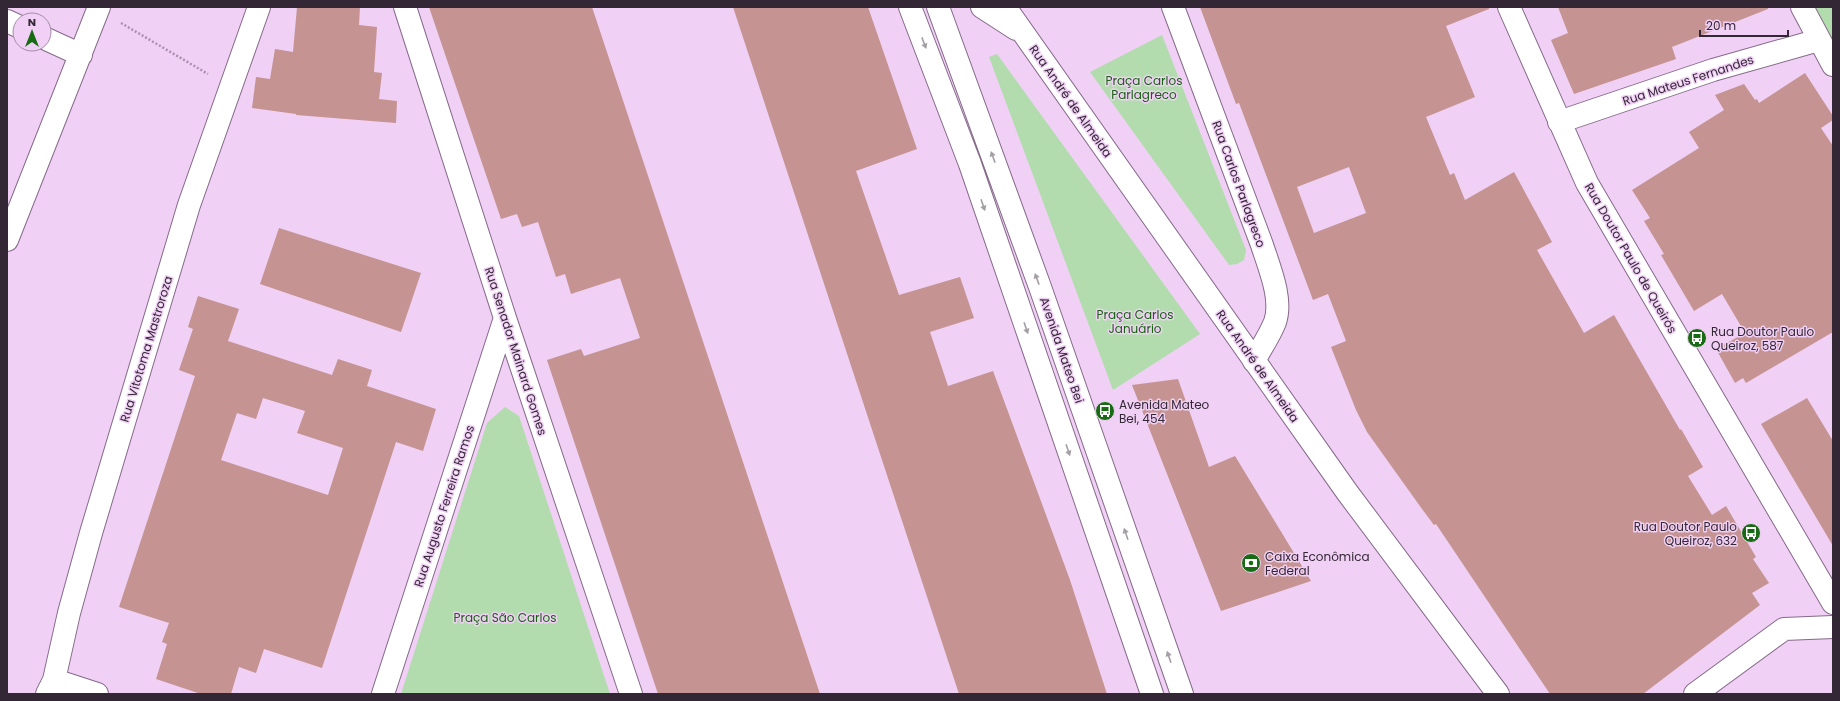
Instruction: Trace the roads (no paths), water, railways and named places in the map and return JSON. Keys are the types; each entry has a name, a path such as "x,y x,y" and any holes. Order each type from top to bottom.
{"street":[{"name":"Rua Vitotoma Mastroroza","path":"50,687 69,612 98,510 190,205 259,7"},
{"name":"Rua Senador Mainard Gomes","path":"405,7 505,318 631,694"},
{"path":"910,7 970,164 1152,694"},
{"name":"Avenida Mateo Bei","path":"938,7 1040,287 1182,694"},
{"name":"Rua André de Almeida","path":"982,7 1024,34"},
{"name":"Rua André de Almeida","path":"1005,7 1347,492 1498,694"},
{"name":"Rua Carlos Parlagreco","path":"1173,7 1262,245 1275,285 1277,308 1275,321 1254,361"},
{"name":"Rua Doutor Paulo de Queirós","path":"1509,7 1587,183 1833,603"},
{"path":"1802,7 1833,65"},
{"path":"7,240 99,8"},
{"name":"Rua Mateus Fernandes","path":"1559,122 1713,70 1819,40"},
{"path":"52,41 81,54"},
{"name":"Rua Augusto Ferreira Ramos","path":"383,694 505,318"},
{"path":"1695,694 1784,629 1833,627"},
{"path":"50,687 97,694"}],"place":[{"name":"Rua Doutor Paulo Queiroz, 587","path":"1697,338"},
{"name":"Avenida Mateo Bei, 454","path":"1105,411"},
{"name":"Rua Doutor Paulo Queiroz, 632","path":"1751,533"},
{"name":"Caixa Econômica Federal","path":"1251,563"}],"park label":[{"name":"Praça Carlos Parlagreco","path":"1144,87"},
{"name":"Praça Carlos Januário","path":"1135,321"},
{"name":"Praça São Carlos","path":"505,617"}]}
